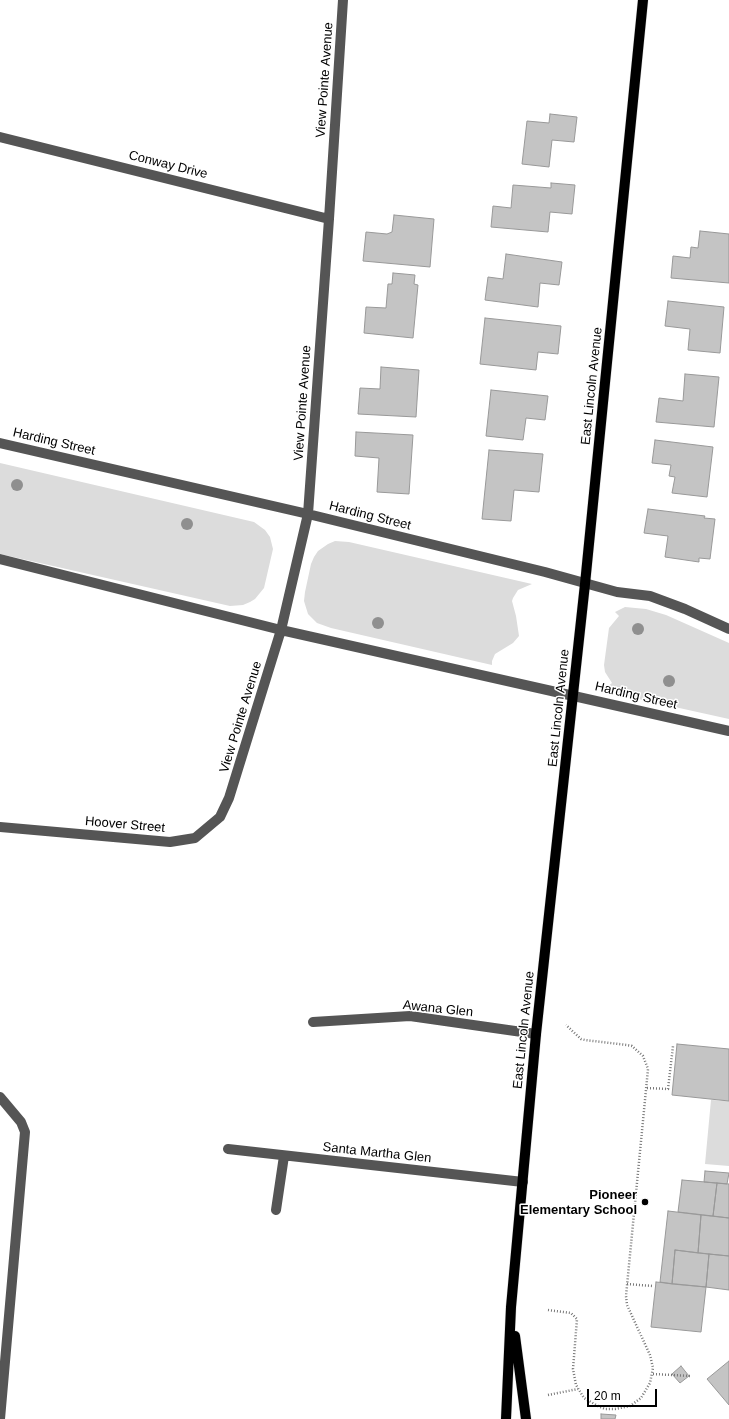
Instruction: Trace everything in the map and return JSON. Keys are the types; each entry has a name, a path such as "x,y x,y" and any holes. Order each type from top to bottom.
{"main road":[{"name":"East Lincoln Avenue","path":"506,1419 511,1307 536,1034 574,696 643,0"},
{"path":"511,1307 526,1419"}],"street":[{"name":"View Pointe Avenue","path":"229,798 281,630 308,514 343,0"},
{"name":"Conway Drive","path":"0,137 329,219"},
{"name":"Harding Street","path":"0,443 308,514 545,572 617,592 650,596 685,609 729,629"},
{"name":"Harding Street","path":"0,559 281,630 729,731"},
{"name":"Hoover Street","path":"0,827 170,842 194,838 220,817 229,798"},
{"name":"Awana Glen","path":"313,1022 410,1016 536,1034"},
{"path":"0,1097 21,1122 25,1132 0,1419"},
{"name":"Santa Martha Glen","path":"228,1149 523,1182"},
{"path":"276,1210 284,1156"}],"path":[{"path":"548,1310 571,1313 577,1319 573,1376 578,1389 586,1400 598,1406 612,1409 623,1408 634,1404 644,1395 653,1374 653,1368 650,1355 627,1305 626,1296 647,1088 647,1064 643,1056 636,1049 627,1044 584,1040 566,1025"},
{"path":"647,1088 668,1089 673,1046"},
{"path":"627,1284 653,1286"},
{"path":"653,1374 691,1376"},
{"path":"548,1395 578,1389"}],"shaded area":[{"path":"0,463 254,522 265,530 270,537 273,549 264,588 255,599 250,602 243,605 230,606 0,554"},
{"path":"335,541 349,542 532,584 518,590 512,601 519,636 513,643 495,654 492,665 331,628 317,623 308,614 304,601 311,564 318,551"},
{"path":"625,607 646,609 666,615 729,643 729,719 625,696 607,687 612,683 605,672 604,665 609,628 619,616 615,612"},
{"path":"711,1100 729,1101 729,1166 705,1164"}],"building":[{"path":"550,114 577,117 574,142 552,140 549,167 522,164 527,121 549,123"},
{"path":"551,183 575,185 572,214 550,212 548,232 491,227 493,206 511,208 513,185 551,188"},
{"path":"394,215 434,219 430,267 363,261 366,232 387,234 392,232"},
{"path":"700,231 729,234 729,283 671,278 673,256 690,258 691,247 698,248"},
{"path":"506,254 562,262 559,285 540,283 538,307 485,300 488,277 503,279"},
{"path":"393,273 415,275 414,284 418,285 413,338 364,333 366,307 386,308 388,284 392,284"},
{"path":"668,301 724,307 720,353 688,350 690,329 665,326"},
{"path":"485,318 561,326 558,354 538,352 536,370 480,364"},
{"path":"381,367 419,370 416,417 358,414 360,388 380,389"},
{"path":"685,374 719,377 714,427 656,422 659,398 683,401"},
{"path":"491,390 548,396 545,420 526,418 523,440 486,436"},
{"path":"356,432 413,435 409,494 377,492 379,458 355,456"},
{"path":"655,440 713,447 707,497 672,493 675,477 669,476 671,465 652,463"},
{"path":"489,450 543,454 539,492 514,490 511,521 482,519"},
{"path":"648,509 705,516 704,518 715,519 710,559 699,558 699,562 665,557 668,536 644,533"},
{"path":"677,1044 729,1049 729,1101 672,1095"},
{"path":"705,1171 729,1173 727,1184 704,1182"},
{"path":"682,1180 717,1183 713,1216 678,1212"},
{"path":"717,1183 729,1184 729,1218 713,1216"},
{"path":"668,1211 701,1215 698,1253 675,1250 672,1284 660,1282"},
{"path":"701,1215 729,1218 729,1256 698,1253"},
{"path":"675,1250 709,1254 706,1287 672,1284"},
{"path":"709,1254 729,1256 729,1290 706,1287"},
{"path":"656,1282 706,1287 701,1332 651,1327"},
{"path":"729,1361 729,1405 707,1379"},
{"path":"681,1366 689,1376 680,1383 672,1374"},
{"path":"601,1414 616,1415 615,1419 601,1419"}],"place":[{"name":"Pioneer Elementary School","path":"645,1202"}]}
